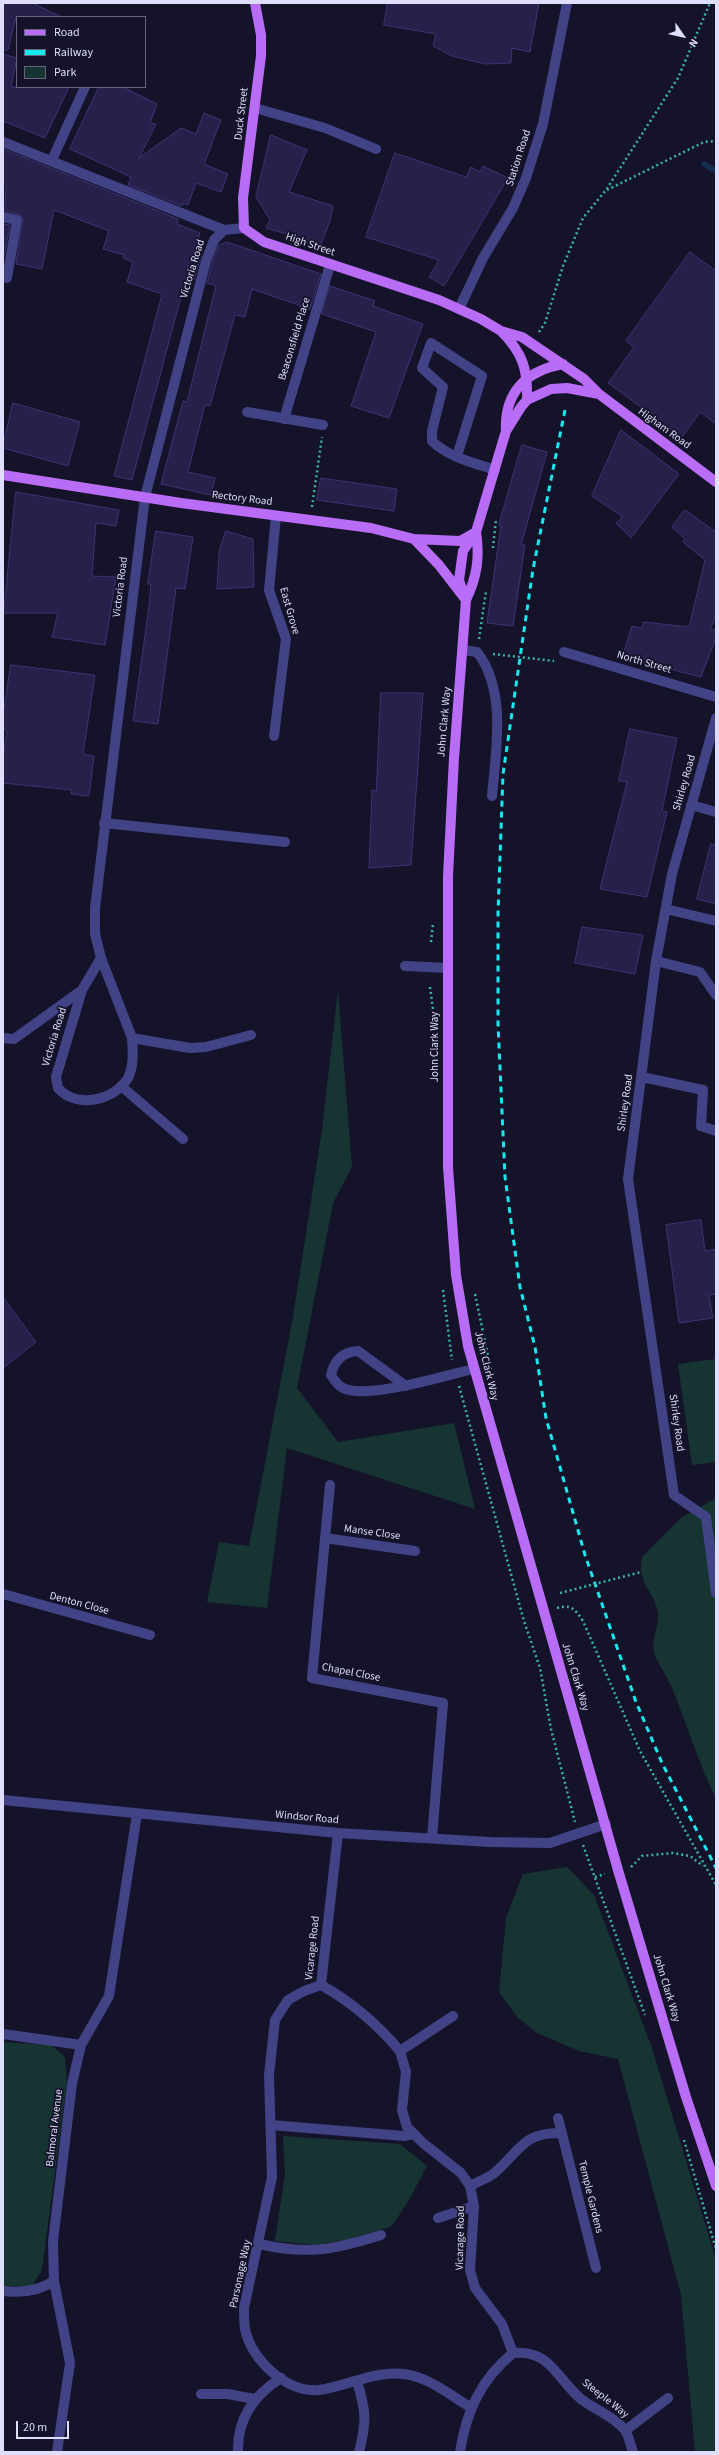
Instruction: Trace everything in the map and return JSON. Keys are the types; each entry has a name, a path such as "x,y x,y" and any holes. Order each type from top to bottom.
{"main road":[{"name":"Duck Street","path":"244,228 243,198 255,108 261,35 255,3"},
{"name":"High Street","path":"244,228 264,242 389,283 459,309 502,331 522,337 584,379 599,394"},
{"path":"502,331 518,350 528,376 527,400"},
{"path":"466,600 459,580 463,551 476,532 506,431 506,419 513,398 519,385 528,376 541,370 563,364"},
{"path":"506,431 527,400 539,393 560,388 599,394"},
{"name":"Higham Road","path":"599,394 716,482"},
{"name":"Rectory Road","path":"3,475 145,498 371,528 414,539 460,541 476,532"},
{"path":"466,600 476,575 479,550 476,532"},
{"path":"414,539 439,564 466,600"},
{"name":"John Clark Way","path":"466,600 464,650 454,758 449,868 448,1167 456,1275 473,1369 543,1613 686,2097 716,2186"}],"street":[{"name":"Station Road","path":"459,309 483,258 513,208 524,185 546,109 567,3"},
{"path":"52,160 85,88"},
{"path":"255,108 325,128 376,149"},
{"path":"3,142 52,160 224,230 244,228"},
{"path":"3,217 17,220 7,278"},
{"name":"Victoria Road","path":"100,958 82,990 56,1077 58,1088 63,1094 74,1099 86,1100 113,1094 122,1086 131,1069 132,1038 100,958 95,934 95,908 104,823 145,498 206,260 214,240 224,230"},
{"name":"Beaconsfield Place","path":"284,419 330,264"},
{"path":"457,456 482,376 431,343 422,368 443,387 432,431 432,441 440,450 495,470"},
{"path":"247,412 323,425"},
{"name":"East Grove","path":"274,736 286,639 269,590 276,516"},
{"path":"464,650 477,652 486,663 497,703 492,796"},
{"name":"North Street","path":"564,652 716,697"},
{"name":"Shirley Road","path":"716,718 672,874 656,961 628,1179 674,1495 706,1517 716,1593"},
{"path":"691,805 716,812"},
{"path":"104,823 285,842"},
{"path":"666,909 716,921"},
{"path":"656,961 700,972 716,995"},
{"path":"405,966 448,968"},
{"path":"3,1038 14,1039 82,990"},
{"path":"132,1038 190,1048 206,1047 251,1035"},
{"path":"642,1077 703,1090 701,1126 716,1131"},
{"path":"122,1086 183,1139"},
{"path":"406,1386 358,1351 348,1352 333,1364 331,1375 337,1384 344,1389 356,1391 406,1386 473,1369"},
{"name":"Chapel Close","path":"330,1484 312,1678 443,1702 432,1838"},
{"name":"Manse Close","path":"325,1538 415,1551"},
{"name":"Denton Close","path":"3,1594 150,1635"},
{"name":"Windsor Road","path":"3,1800 338,1834 550,1843 606,1824"},
{"name":"Balmoral Avenue","path":"57,2452 70,2363 54,2281 53,2241 72,2084 81,2045 109,1996 137,1814"},
{"name":"Vicarage Road","path":"338,1834 320,1985 340,1996 389,2037 400,2051 406,2072 402,2110 407,2127 461,2173 470,2186 474,2206 470,2270 475,2288 502,2324 513,2353"},
{"name":"Parsonage Way","path":"320,1985 304,1991 288,2000 275,2020 269,2075 272,2177 259,2244 244,2308 245,2330 257,2355 265,2366 298,2388 319,2390 380,2374 404,2374 424,2380 470,2407"},
{"path":"400,2051 453,2016"},
{"path":"3,2034 81,2045"},
{"name":"Temple Gardens","path":"558,2118 596,2268"},
{"path":"271,2125 404,2136 414,2134"},
{"path":"470,2186 492,2175 527,2141 544,2132 562,2133"},
{"path":"438,2218 474,2206"},
{"path":"259,2244 286,2250 319,2250 339,2248 381,2235"},
{"path":"3,2291 16,2292 46,2287 54,2281"},
{"name":"Steeple Way","path":"513,2353 528,2351 544,2359 581,2399 611,2417 626,2430 633,2452"},
{"path":"460,2452 464,2428 470,2407 500,2363 513,2353"},
{"path":"238,2452 240,2430 254,2399 265,2388 281,2378"},
{"path":"356,2381 365,2410 364,2432 359,2452"},
{"path":"201,2394 228,2394 254,2399"},
{"path":"626,2430 668,2398"}],"path":[{"path":"537,335 545,323 563,266 583,218 606,190 678,78 710,3"},
{"path":"606,190 704,142 716,141"},
{"path":"311,520 323,425"},
{"path":"492,555 496,515"},
{"path":"487,584 477,652 554,661 564,652"},
{"path":"442,1284 450,1350"},
{"path":"463,1399 524,1621 540,1668 571,1811"},
{"path":"560,1593 641,1572"},
{"path":"556,1608 566,1606 575,1609 583,1620 640,1751 716,1885"},
{"path":"634,1866 642,1856 673,1853 690,1856 705,1868"},
{"path":"595,1877 648,2023"},
{"path":"682,2132 716,2249"}],"green space":[{"path":"338,990 352,1167 333,1203 297,1388 338,1442 454,1423 475,1509 287,1448 267,1608 207,1602 219,1542 249,1546 293,1317 322,1130"},
{"path":"716,1359 716,1462 692,1465 678,1364"},
{"path":"716,1498 716,1798 670,1684 655,1656 653,1644 658,1614 654,1601 643,1579 641,1566 642,1557 681,1518"},
{"path":"567,1867 594,1895 651,2045 716,2260 716,2452 695,2452 681,2295 618,2059 579,2051 537,2033 517,2017 499,1992 506,1918 523,1874"},
{"path":"3,2042 51,2045 65,2057 67,2080 42,2270 32,2286 3,2286"},
{"path":"283,2136 400,2144 427,2166 409,2200 392,2226 350,2239 315,2245 275,2241 285,2174"}],"building":[{"path":"3,3 32,3 60,16 16,16 8,50 3,50"},
{"path":"388,3 539,3 530,52 512,48 511,63 485,64 452,56 433,46 436,34 384,25"},
{"path":"3,54 16,58 11,87 69,88 45,138 3,121"},
{"path":"99,88 125,88 157,104 150,123 156,124 139,158 181,128 196,134 204,113 221,120 204,164 228,174 221,192 196,183 188,205 183,203 182,206 128,185 131,177 70,149"},
{"path":"271,135 307,150 289,192 333,206 330,221 321,244 266,228 270,220 256,197"},
{"path":"3,149 178,219 177,224 200,233 191,262 201,256 194,280 186,278 132,480 114,476 162,294 127,282 133,262 123,258 124,255 103,249 109,231 54,210 42,269 16,264 23,218 19,214 5,211 6,184 3,182"},
{"path":"395,153 466,177 471,167 480,172 483,166 508,178 444,286 429,277 439,260 366,237"},
{"path":"3,224 10,225 3,261"},
{"path":"227,242 321,274 310,309 252,289 245,317 235,315 210,406 205,405 188,472 215,478 211,495 161,484 183,401 187,402 216,286 207,283 212,263 218,246"},
{"path":"690,252 716,271 716,424 700,412 682,437 608,383 634,347 626,341"},
{"path":"330,286 375,301 373,306 423,324 389,418 351,406 376,332 322,314"},
{"path":"13,403 80,422 68,466 3,448"},
{"path":"621,430 679,474 631,538 616,523 623,517 592,496"},
{"path":"522,445 547,452 521,545 525,545 513,626 487,623 501,526 499,525"},
{"path":"321,478 397,489 394,511 317,500"},
{"path":"16,492 119,510 116,526 96,523 92,576 116,577 105,645 52,637 58,613 4,613"},
{"path":"685,510 716,532 716,615 710,630 716,630 716,637 701,677 622,657 632,626 642,628 644,622 689,627 705,560 683,542 685,539 672,527"},
{"path":"156,531 193,537 185,589 176,588 158,724 133,721 149,606 151,584 148,584"},
{"path":"226,531 253,539 254,587 217,589 219,552"},
{"path":"11,665 95,675 83,754 94,756 89,796 71,794 72,790 3,783 3,757 7,730 3,730 3,716"},
{"path":"381,693 423,693 411,865 369,868 372,790 376,791"},
{"path":"630,729 677,738 662,811 667,812 647,897 600,889 627,782 619,781"},
{"path":"711,844 716,845 716,904 697,899"},
{"path":"582,927 643,935 635,974 575,963"},
{"path":"701,1220 705,1251 716,1249 716,1294 709,1295 713,1318 679,1323 666,1225"},
{"path":"3,1297 36,1342 3,1368"}],"waterway":[{"path":"704,164 716,171"}],"railway":[{"path":"565,410 533,569 503,774 498,913 498,1024 505,1177 520,1287 535,1347 546,1418 585,1555 636,1702 662,1763 716,1868"}]}
